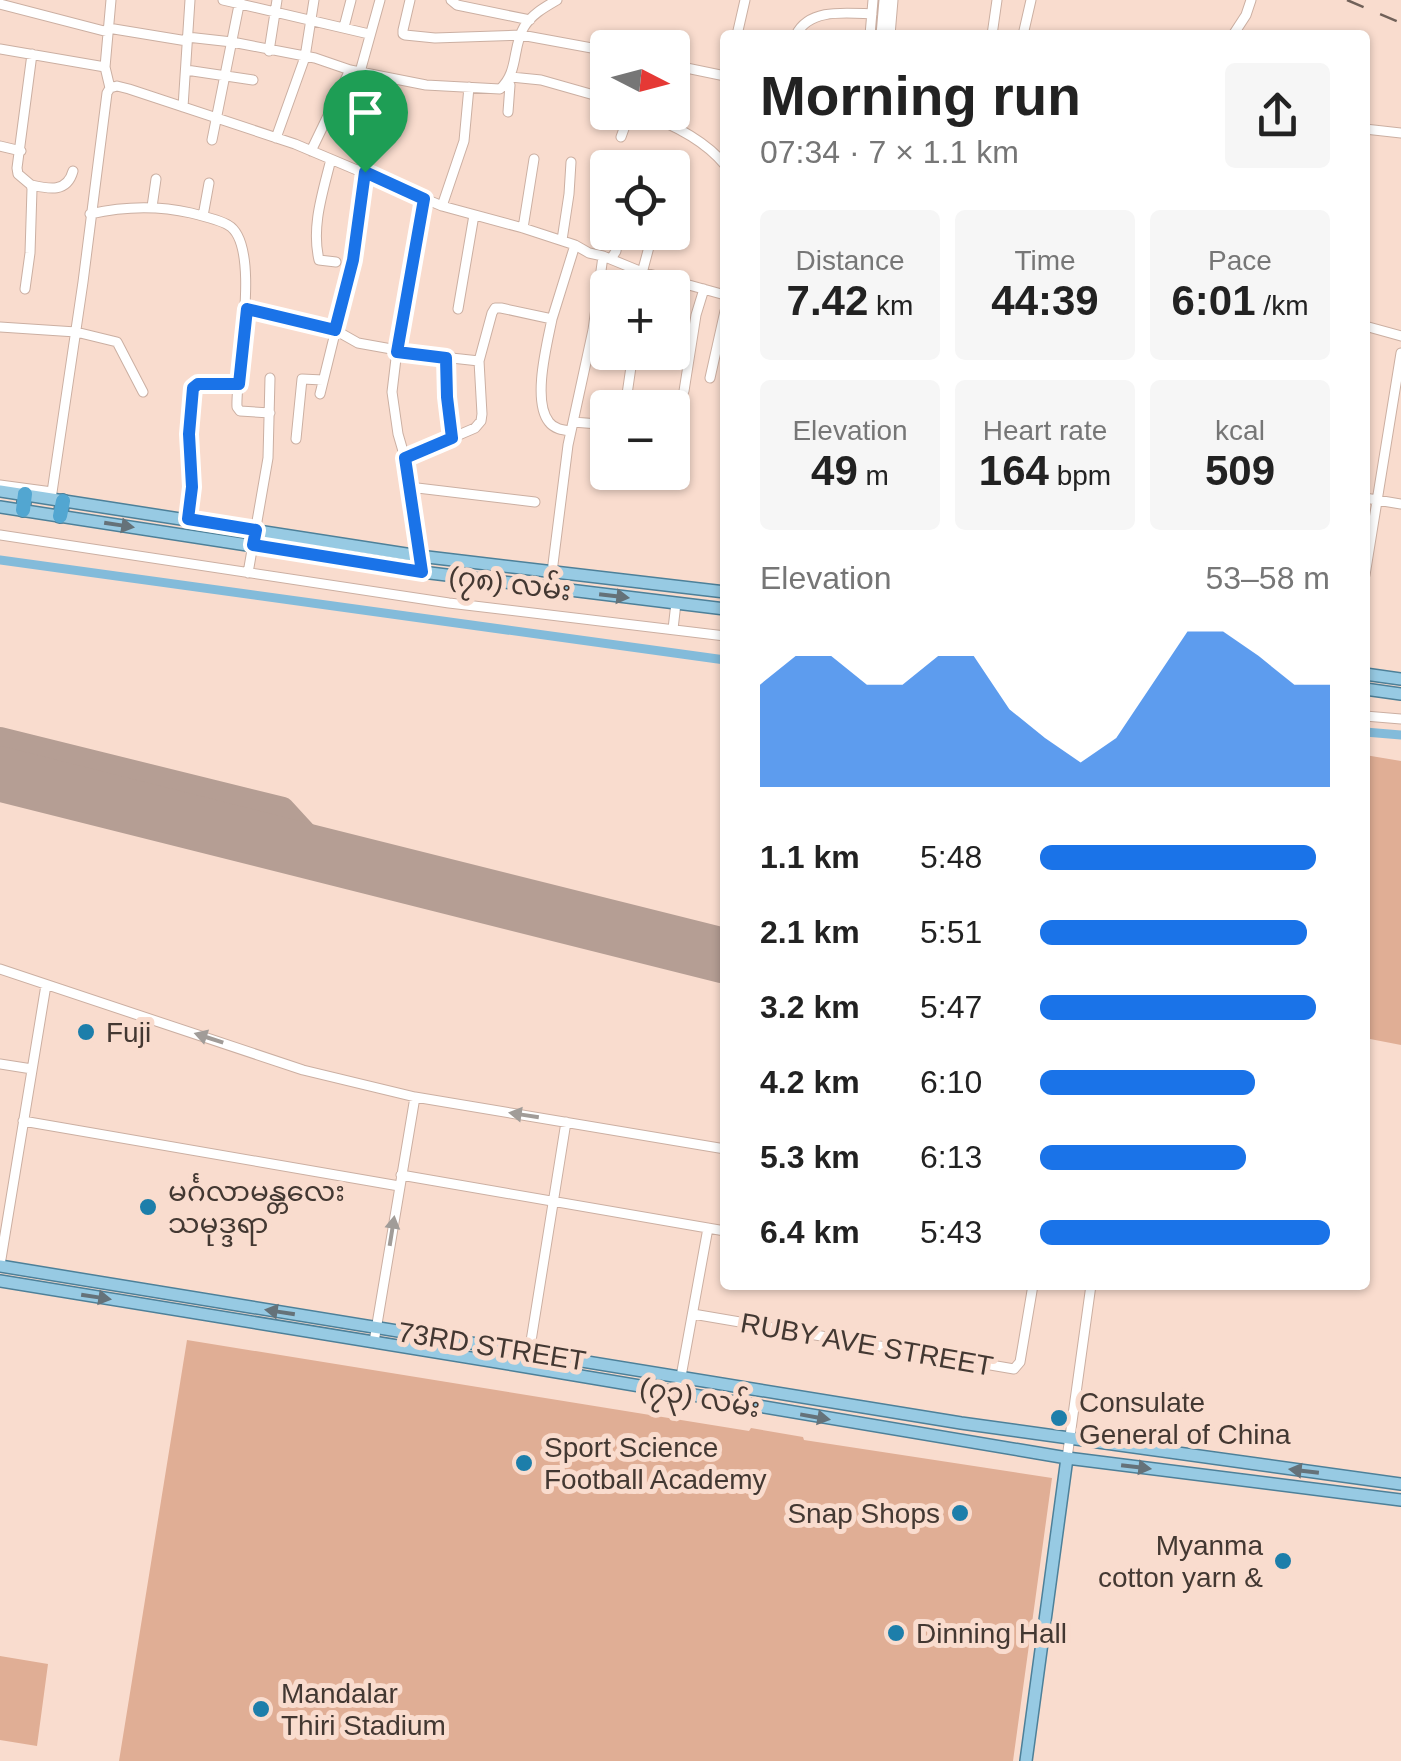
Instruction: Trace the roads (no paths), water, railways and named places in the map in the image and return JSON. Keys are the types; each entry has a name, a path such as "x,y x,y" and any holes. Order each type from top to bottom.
{"main road":[{"name":"(၇၈) လမ်း","path":"0,488 24,502 57,502 253,545 422,572 720,608"},
{"name":"(၇၈) လမ်း","path":"0,507 57,502 419,556 720,591"},
{"path":"1370,675 1401,679"},
{"path":"1370,690 1401,694"},
{"name":"73RD STREET","path":"0,1266 961,1424 1401,1484"},
{"name":"(၇၃) လမ်း","path":"0,1282 1067,1458 1401,1500"},
{"path":"958,1440 961,1424"},
{"path":"1026,1761 1067,1458"}],"street":[{"path":"110,88 105,67 111,0"},
{"path":"183,107 190,0"},
{"path":"224,0 369,34"},
{"path":"269,51 278,0"},
{"path":"276,138 304,56 314,0"},
{"path":"344,28 351,0"},
{"path":"312,151 355,71 380,0"},
{"path":"410,0 405,36 521,35 590,47"},
{"path":"451,0 530,20"},
{"path":"508,112 509,80 521,35 540,10 557,0"},
{"path":"738,30 745,0"},
{"path":"870,30 873,0"},
{"path":"881,30 884,0"},
{"path":"890,30 893,0"},
{"path":"993,30 998,0"},
{"path":"1024,30 1031,0"},
{"path":"1236,30 1251,0"},
{"path":"212,140 240,2"},
{"path":"0,4 108,30 232,42 426,85 500,88 509,80 541,80 590,94"},
{"path":"796,30 816,16 872,14"},
{"path":"0,49 105,67"},
{"path":"32,54 18,174 31,185 62,188 73,171"},
{"path":"690,69 720,75"},
{"path":"186,70 253,80"},
{"path":"442,206 464,141 469,87"},
{"path":"0,488 57,502 90,214 110,88 129,89 276,138 442,206 562,240 637,270"},
{"path":"621,136 623,130"},
{"path":"679,130 720,160"},
{"path":"1370,130 1401,134"},
{"path":"0,146 21,151"},
{"path":"331,159 319,207 316,246 320,261 336,262"},
{"path":"523,228 534,159"},
{"path":"562,240 570,194 570,162"},
{"path":"320,394 353,260 365,172"},
{"path":"152,207 156,180"},
{"path":"203,216 209,183"},
{"path":"25,289 31,185"},
{"path":"422,572 392,392 424,199"},
{"path":"90,214 152,207 228,224 242,245 247,309 236,403 240,410 270,412"},
{"path":"458,309 474,215"},
{"path":"575,245 543,364 544,411 558,429 590,425"},
{"path":"550,588 572,427 607,257 616,250"},
{"path":"690,285 720,294"},
{"path":"684,390 704,289"},
{"path":"405,458 475,428 480,421 479,361 495,308 552,320"},
{"path":"247,309 335,330 358,342 397,351 479,361"},
{"path":"0,327 76,332 117,342 143,392"},
{"path":"1370,327 1401,336"},
{"path":"710,378 720,333"},
{"path":"1370,544 1401,352"},
{"path":"446,358 452,438"},
{"path":"248,573 268,458 270,378"},
{"path":"296,439 302,379 323,380"},
{"path":"188,519 193,388 198,384 239,384"},
{"path":"409,487 535,502"},
{"path":"1370,499 1401,504"},
{"path":"0,535 448,603 720,635"},
{"path":"673,630 676,603"},
{"path":"1370,717 1401,720"},
{"path":"0,969 304,1070 415,1097 720,1147"},
{"path":"0,1266 46,985"},
{"path":"0,1064 32,1068"},
{"path":"374,1342 415,1097"},
{"path":"24,1121 720,1230"},
{"path":"531,1341 566,1122"},
{"path":"678,1393 708,1228"},
{"name":"RUBY AVE STREET","path":"692,1314 1014,1368 1020,1362 1032,1290"},
{"path":"1067,1458 1090,1290"}],"waterway":[{"path":"0,560 720,659"},
{"path":"1370,732 1401,735"}],"railway":[{"path":"1347,0 1401,23"}],"place":[{"name":"Fuji","path":"86,1032"},
{"name":"မင်္ဂလာမန္တလေး သမုဒ္ဒရာ","path":"148,1207"},
{"name":"Consulate General of China","path":"1059,1418"},
{"name":"Sport Science Football Academy","path":"524,1463"},
{"name":"Snap Shops","path":"960,1513"},
{"name":"Myanma cotton yarn &","path":"1283,1561"},
{"name":"Dinning Hall","path":"896,1633"},
{"name":"Mandalar Thiri Stadium","path":"261,1709"}]}
